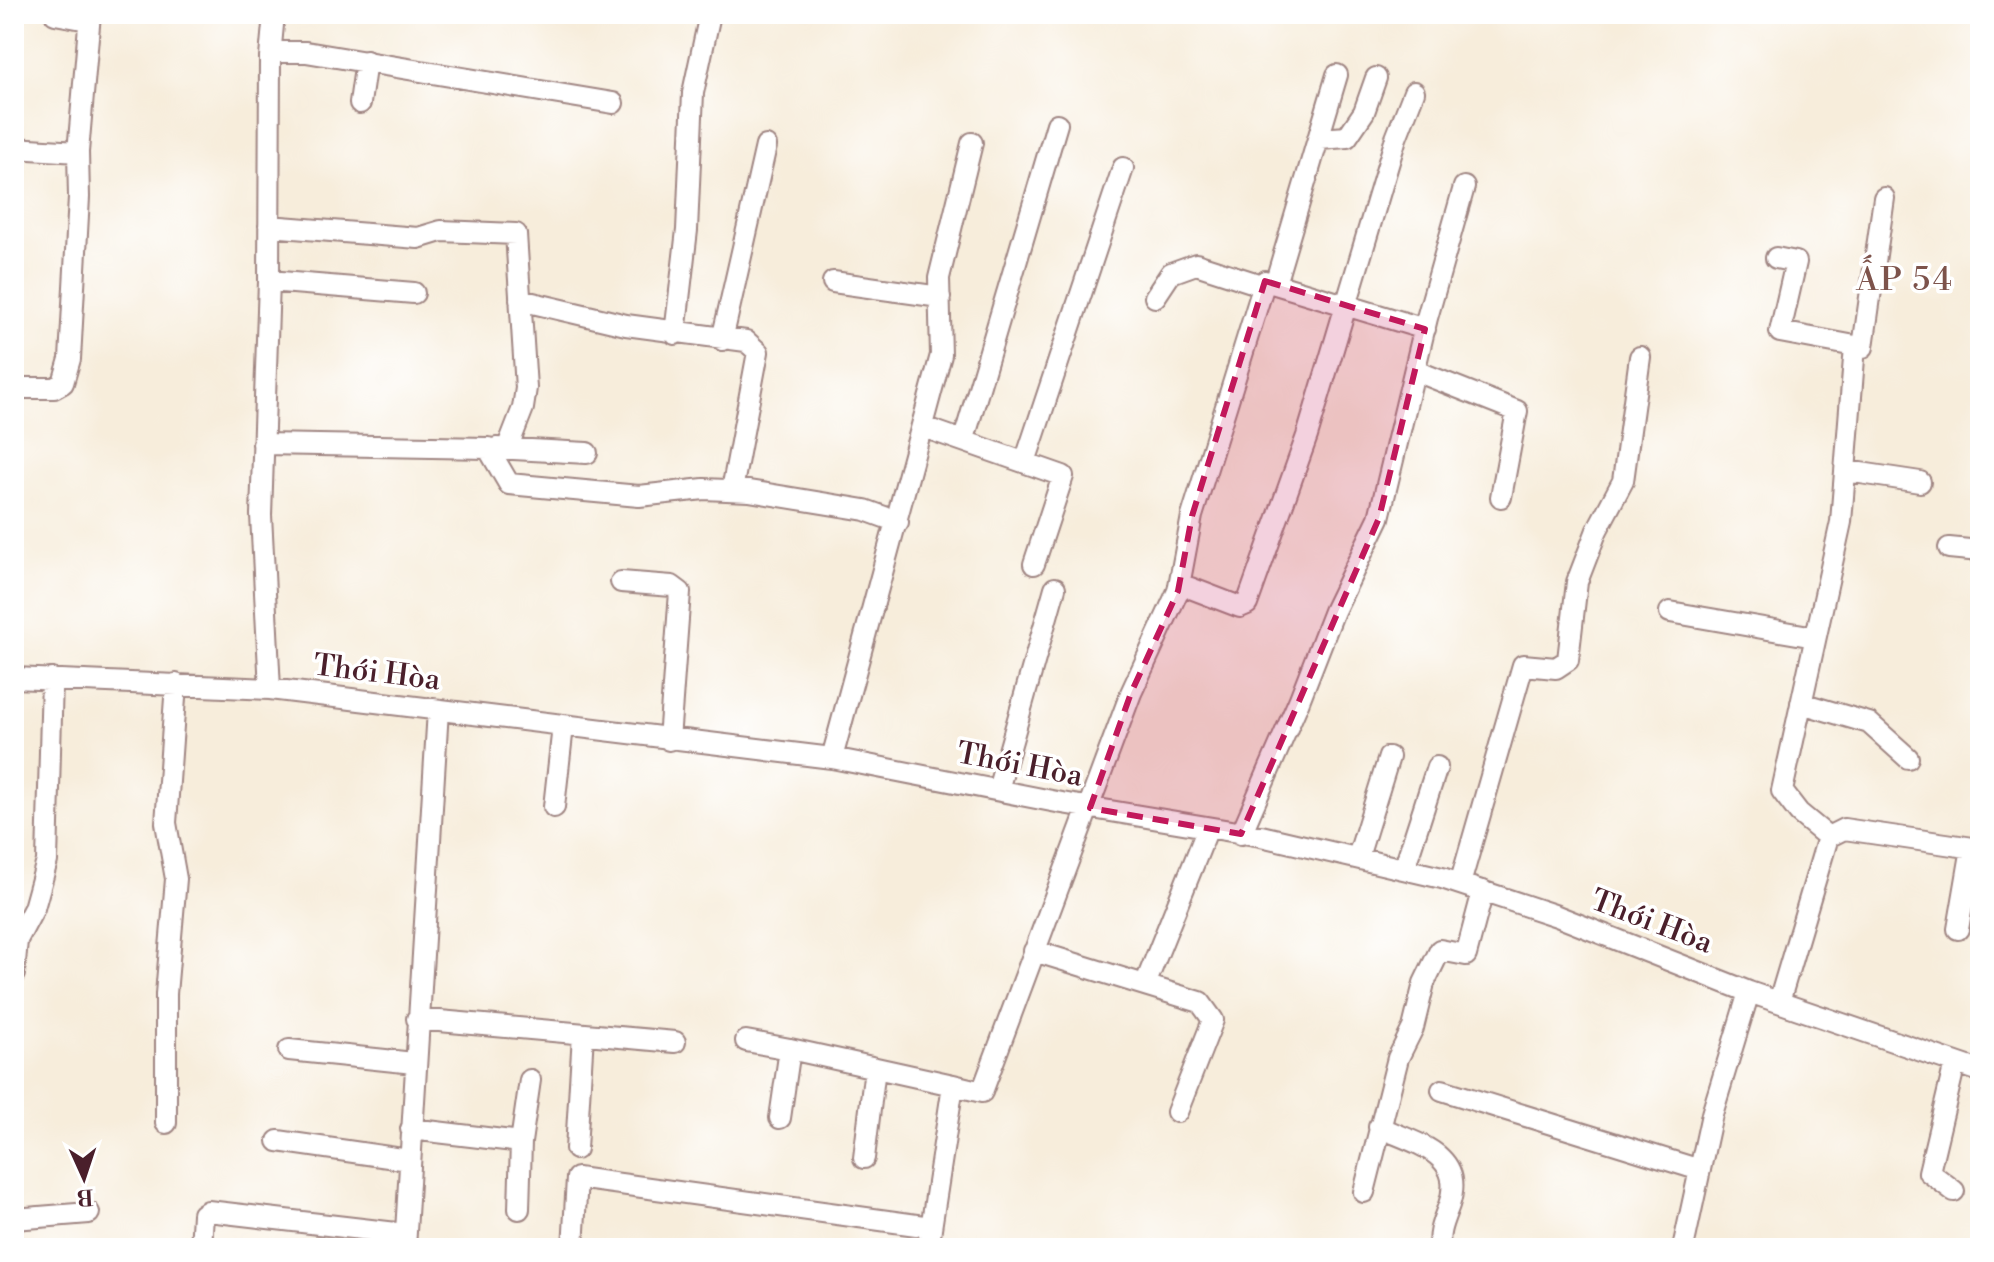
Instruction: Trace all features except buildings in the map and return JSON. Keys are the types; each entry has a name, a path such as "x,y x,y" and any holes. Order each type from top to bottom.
{"street":[{"path":"14,388 54,388 63,383 70,359 79,197 78,152 89,17 55,14"},
{"path":"270,689 261,515 269,281 270,57 274,14"},
{"path":"675,334 687,230 693,93 710,14"},
{"path":"270,57 276,52 306,52 613,103"},
{"path":"360,103 366,61"},
{"path":"746,1041 982,1092 1131,693 1180,584 1192,516 1320,139 1337,75"},
{"path":"1320,139 1347,137 1355,128 1376,78"},
{"path":"1180,584 1240,607 1247,604 1307,436 1392,150 1414,92"},
{"path":"964,439 1057,124"},
{"path":"832,758 941,355 939,278 972,143"},
{"path":"722,340 766,146"},
{"path":"14,148 78,152"},
{"path":"1025,462 1123,168"},
{"path":"1241,834 1334,611 1379,518 1425,329 1464,187"},
{"path":"1776,258 1796,262 1780,332 1863,347 1884,198"},
{"path":"269,226 418,238 441,231 516,234 526,388 523,408 498,448 509,484 639,496 704,489 732,490 808,499 865,510 898,522"},
{"path":"1155,297 1171,273 1196,264 1425,329"},
{"path":"269,281 414,293"},
{"path":"833,282 940,297"},
{"path":"520,300 675,334 746,341 758,352 732,490"},
{"path":"1828,837 1799,813 1782,791 1841,522 1855,346"},
{"path":"1460,884 1523,665 1556,668 1568,660 1577,582 1597,530 1623,481 1640,357"},
{"path":"1416,371 1517,411 1501,497"},
{"path":"923,427 1063,476 1034,564"},
{"path":"263,444 498,448 587,453"},
{"path":"1847,471 1920,482"},
{"path":"1949,548 1980,551"},
{"path":"621,582 672,586 682,597 669,740"},
{"path":"998,790 1055,588"},
{"path":"1670,612 1815,637"},
{"name":"Thới Hòa","path":"14,678 270,689 832,758 1358,857 1460,884 1557,916 1749,992 1980,1071"},
{"path":"14,974 17,940 34,908 47,861 52,679"},
{"path":"166,1123 166,994 176,879 166,823 176,684"},
{"path":"1801,703 1869,723 1908,758"},
{"path":"201,1248 203,1214 208,1211 405,1241 438,710"},
{"path":"554,807 563,726"},
{"path":"1358,857 1389,757"},
{"path":"1404,869 1437,767"},
{"path":"1145,985 1208,828"},
{"path":"1779,1002 1828,837 1844,829 1976,848 1958,929"},
{"path":"1364,1192 1398,1058 1413,1028 1424,983 1440,950 1466,955 1483,891"},
{"path":"1034,951 1200,1002 1213,1020 1177,1112"},
{"path":"1683,1248 1712,1114 1749,992"},
{"path":"417,1019 675,1042"},
{"path":"576,1149 583,1034"},
{"path":"780,1118 790,1049"},
{"path":"289,1050 414,1063"},
{"path":"1954,1191 1929,1172 1955,1063"},
{"path":"864,1158 875,1068"},
{"path":"519,1209 521,1142 530,1080"},
{"path":"574,1248 577,1178 930,1238 953,1085"},
{"path":"1442,1090 1700,1170"},
{"path":"1379,1127 1420,1145 1443,1161 1453,1174 1454,1189 1440,1230 1440,1248"},
{"path":"411,1129 521,1142"},
{"path":"278,1141 409,1160"},
{"path":"14,1219 89,1213"}],"highlighted area":[{"path":"1265,281 1425,329 1379,518 1241,834 1090,808 1131,693 1178,591 1192,516"}],"district":[{"name":"ẤP 54","path":"1905,279"}]}
